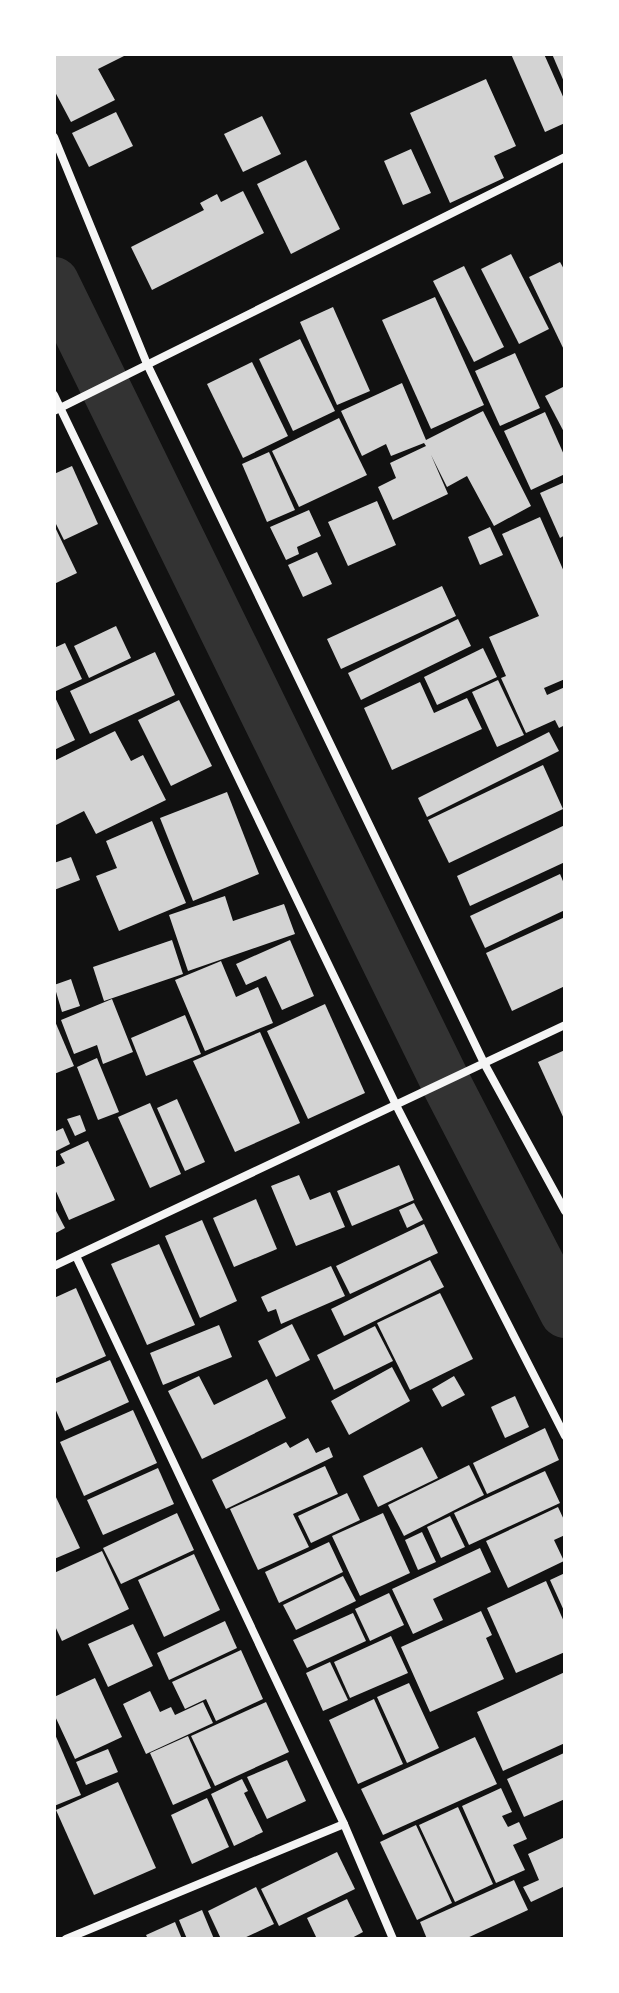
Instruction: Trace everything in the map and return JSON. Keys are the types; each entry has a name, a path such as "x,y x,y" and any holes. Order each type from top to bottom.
{"street":[{"path":"54,137 147,364 480,1065 565,1211"},
{"path":"57,409 565,157"},
{"path":"54,395 57,409 396,1105 565,1436"},
{"path":"54,1266 565,1025"},
{"path":"76,1256 344,1824 393,1939"},
{"path":"66,1939 344,1824"}],"building":[{"path":"54,54 128,54 98,69 115,100 71,122 54,90"},
{"path":"511,54 544,54 565,101 565,123 545,132"},
{"path":"552,54 565,54 565,84"},
{"path":"486,79 516,146 494,156 504,178 450,203 410,113"},
{"path":"116,112 133,146 89,167 72,133"},
{"path":"262,116 281,154 243,172 224,134"},
{"path":"411,149 431,193 403,205 384,161"},
{"path":"306,160 340,229 291,254 257,184"},
{"path":"243,191 264,233 152,290 131,247 204,210 200,203 217,194 221,202"},
{"path":"511,254 549,329 519,344 481,269"},
{"path":"560,262 565,271 565,352 529,277"},
{"path":"464,266 504,347 474,362 433,281"},
{"path":"435,297 484,405 431,429 382,320"},
{"path":"333,307 370,391 337,405 300,322"},
{"path":"300,339 335,411 293,431 259,359"},
{"path":"515,353 540,408 500,426 475,371"},
{"path":"252,362 288,436 243,458 207,384"},
{"path":"402,383 426,440 483,411 531,506 494,526 467,476 447,487 431,455 448,494 393,520 378,487 396,478 390,463 426,446 424,443 391,456 386,444 362,456 341,411"},
{"path":"565,386 565,434 545,396"},
{"path":"545,412 565,457 565,474 531,490 504,431"},
{"path":"339,418 367,475 299,507 272,451"},
{"path":"269,452 295,510 267,522 242,464"},
{"path":"72,466 98,524 64,540 54,520 54,474"},
{"path":"565,482 565,535 560,538 540,493"},
{"path":"377,501 396,545 348,566 328,522"},
{"path":"309,510 321,536 297,547 299,554 286,560 270,527"},
{"path":"540,517 565,574 565,679 544,688 547,695 565,687 565,725 559,728 555,720 526,733 501,678 506,676 489,637 539,616 502,534"},
{"path":"54,525 77,573 54,584"},
{"path":"490,527 503,555 480,565 468,537"},
{"path":"317,552 332,584 303,597 288,565"},
{"path":"442,586 456,616 341,669 327,639"},
{"path":"458,619 471,646 361,700 348,673"},
{"path":"116,626 131,658 89,678 74,646"},
{"path":"65,643 82,679 54,692 54,648"},
{"path":"483,648 497,677 437,705 424,677"},
{"path":"155,652 175,695 90,734 70,691"},
{"path":"498,680 524,735 497,747 472,692"},
{"path":"420,682 434,713 467,698 482,729 392,770 364,708"},
{"path":"54,695 75,740 54,750"},
{"path":"179,700 212,766 171,786 138,720"},
{"path":"115,731 131,761 143,755 166,800 96,834 84,811 54,826 54,761"},
{"path":"549,732 559,751 427,817 418,798"},
{"path":"543,765 563,809 449,863 428,820"},
{"path":"227,792 259,874 193,901 160,818"},
{"path":"152,821 186,903 119,931 96,876 117,868 106,841"},
{"path":"565,825 565,862 470,906 457,876"},
{"path":"71,857 80,880 54,890 54,863"},
{"path":"560,874 565,886 565,910 485,948 470,916"},
{"path":"225,896 233,921 284,904 295,934 188,971 169,915"},
{"path":"565,917 565,986 512,1011 486,953"},
{"path":"172,940 183,974 104,1001 93,967"},
{"path":"290,940 314,996 282,1010 266,976 246,985 236,964"},
{"path":"221,961 236,997 258,987 273,1023 205,1051 175,980"},
{"path":"71,979 80,1006 62,1012 54,985"},
{"path":"112,999 133,1052 103,1064 97,1045 74,1054 61,1020"},
{"path":"325,1004 365,1093 308,1119 267,1031"},
{"path":"185,1015 201,1054 146,1076 131,1038"},
{"path":"54,1019 74,1066 54,1074"},
{"path":"260,1032 300,1123 235,1152 193,1061"},
{"path":"565,1050 565,1121 538,1062"},
{"path":"97,1058 119,1112 98,1120 77,1067"},
{"path":"177,1099 205,1162 185,1171 157,1108"},
{"path":"150,1103 181,1174 150,1188 118,1117"},
{"path":"80,1115 86,1131 75,1136 67,1119"},
{"path":"63,1128 70,1144 54,1152 54,1132"},
{"path":"88,1141 115,1200 69,1220 54,1187 54,1168 65,1163 60,1154"},
{"path":"399,1165 414,1200 352,1226 337,1191"},
{"path":"299,1175 310,1200 330,1192 345,1227 296,1246 271,1186"},
{"path":"256,1199 277,1249 234,1267 213,1218"},
{"path":"414,1203 423,1220 407,1228 399,1210"},
{"path":"54,1207 65,1228 54,1234"},
{"path":"202,1220 237,1301 200,1318 165,1236"},
{"path":"424,1224 438,1253 350,1294 336,1266"},
{"path":"159,1244 195,1325 147,1345 111,1264"},
{"path":"430,1260 444,1287 344,1336 331,1309"},
{"path":"331,1266 345,1296 281,1324 276,1309 268,1312 261,1297"},
{"path":"76,1288 106,1356 54,1379 54,1298"},
{"path":"440,1293 473,1359 410,1390 377,1323"},
{"path":"292,1324 310,1360 276,1377 258,1341"},
{"path":"219,1325 232,1357 163,1385 150,1353"},
{"path":"375,1326 393,1361 334,1390 317,1355"},
{"path":"110,1360 129,1402 65,1431 54,1406 54,1384"},
{"path":"392,1367 410,1401 349,1435 331,1401"},
{"path":"199,1376 214,1405 267,1379 286,1418 202,1459 168,1391"},
{"path":"454,1376 465,1395 442,1407 432,1389"},
{"path":"515,1396 529,1427 505,1438 491,1407"},
{"path":"133,1410 157,1463 84,1496 60,1442"},
{"path":"545,1428 559,1460 487,1494 473,1463"},
{"path":"308,1438 316,1453 329,1447 333,1457 226,1509 212,1480 286,1442 290,1448"},
{"path":"422,1447 438,1478 378,1507 363,1476"},
{"path":"469,1465 484,1495 404,1536 388,1505"},
{"path":"325,1466 338,1494 293,1514 309,1547 258,1570 230,1509"},
{"path":"158,1468 174,1504 103,1535 87,1500"},
{"path":"545,1471 560,1503 469,1545 454,1513"},
{"path":"54,1493 80,1548 54,1559"},
{"path":"347,1493 360,1520 311,1543 298,1516"},
{"path":"558,1507 565,1522 565,1535 554,1540 564,1561 508,1588 486,1541"},
{"path":"177,1513 194,1550 121,1584 103,1548"},
{"path":"383,1513 410,1573 360,1596 332,1536"},
{"path":"450,1516 465,1547 441,1558 427,1527"},
{"path":"422,1532 436,1562 418,1570 405,1540"},
{"path":"329,1542 343,1572 279,1603 265,1572"},
{"path":"480,1548 491,1572 433,1599 443,1620 413,1634 392,1589"},
{"path":"102,1551 129,1609 62,1641 54,1624 54,1573"},
{"path":"194,1554 220,1610 164,1637 138,1580"},
{"path":"565,1573 565,1613 550,1580"},
{"path":"343,1576 356,1601 296,1630 283,1605"},
{"path":"546,1581 565,1624 565,1652 516,1673 487,1608"},
{"path":"389,1593 404,1625 370,1641 355,1609"},
{"path":"481,1611 492,1635 486,1638 504,1679 430,1712 401,1647"},
{"path":"353,1613 366,1641 307,1668 293,1640"},
{"path":"225,1621 237,1648 169,1680 157,1653"},
{"path":"133,1624 153,1666 108,1687 88,1644"},
{"path":"391,1636 408,1673 350,1698 334,1662"},
{"path":"241,1650 263,1699 216,1721 206,1699 185,1709 172,1682"},
{"path":"330,1662 348,1700 323,1711 306,1673"},
{"path":"565,1672 565,1743 503,1771 477,1712"},
{"path":"95,1678 122,1737 75,1759 54,1714 54,1697"},
{"path":"409,1683 439,1748 407,1763 377,1697"},
{"path":"150,1691 160,1712 171,1707 175,1715 203,1702 213,1723 146,1754 123,1704"},
{"path":"374,1699 403,1764 358,1784 329,1720"},
{"path":"266,1702 289,1752 215,1786 191,1736"},
{"path":"54,1732 81,1795 54,1806"},
{"path":"188,1736 211,1788 173,1805 150,1753"},
{"path":"475,1737 497,1784 383,1835 361,1789"},
{"path":"108,1749 118,1772 86,1785 76,1762"},
{"path":"564,1753 565,1799 524,1817 507,1779"},
{"path":"287,1760 306,1801 267,1819 247,1777"},
{"path":"242,1779 248,1791 244,1793 263,1832 234,1846 211,1794"},
{"path":"118,1782 156,1868 94,1895 56,1810"},
{"path":"501,1788 512,1812 502,1816 508,1827 519,1822 527,1839 513,1845 525,1870 496,1883 462,1806"},
{"path":"207,1798 229,1847 192,1864 171,1815"},
{"path":"458,1807 493,1884 455,1902 419,1825"},
{"path":"416,1825 452,1903 417,1920 380,1842"},
{"path":"565,1837 565,1886 531,1902 523,1887 539,1880 528,1854"},
{"path":"337,1852 355,1889 279,1926 261,1889"},
{"path":"514,1880 528,1910 465,1939 427,1939 420,1922"},
{"path":"256,1887 274,1924 242,1939 221,1939 208,1911"},
{"path":"347,1899 363,1932 350,1939 317,1939 307,1918"},
{"path":"202,1910 214,1939 187,1939 179,1920"},
{"path":"175,1922 182,1939 148,1939 146,1935"}],"waterway":[{"path":"54,282 445,1081 565,1313"}]}
